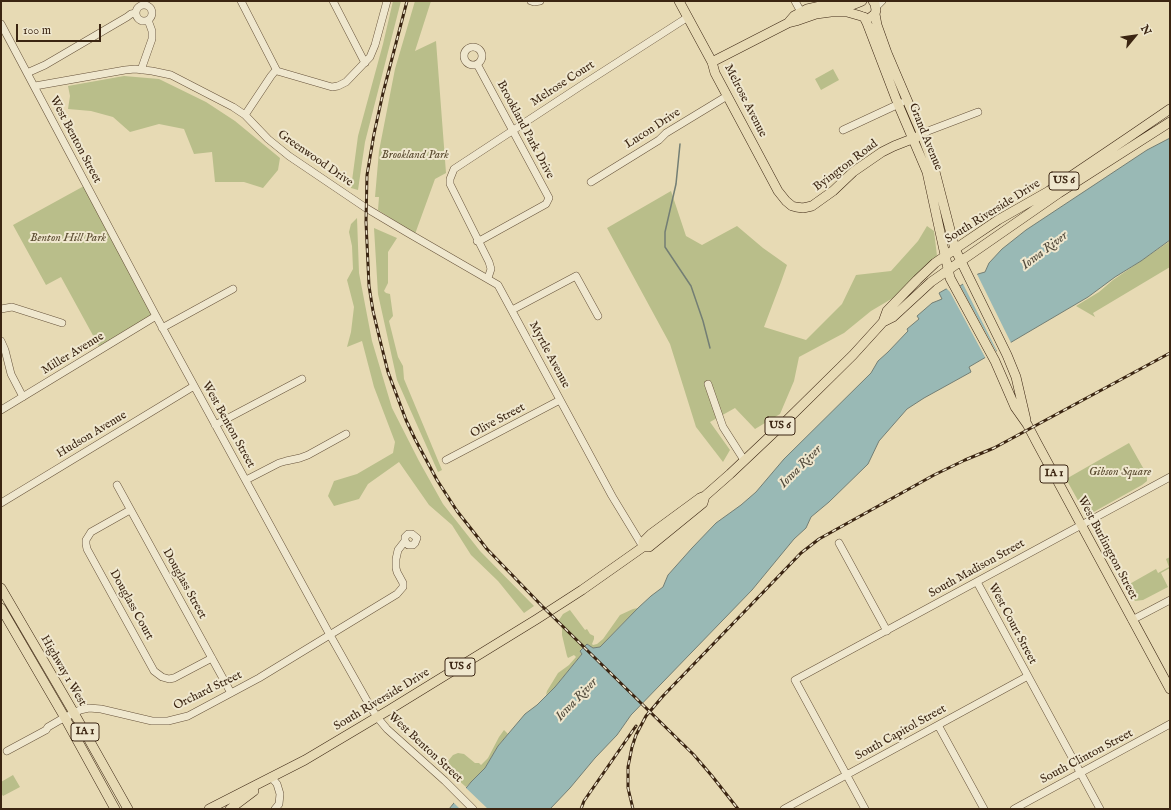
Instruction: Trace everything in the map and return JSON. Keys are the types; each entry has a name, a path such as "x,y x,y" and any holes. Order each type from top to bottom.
{"main road":[{"name":"Melrose Avenue","path":"679,1 712,62 715,73 778,191 788,203 796,207"},
{"path":"788,23 794,16 817,6 852,6 861,1"},
{"path":"861,1 858,9 862,17"},
{"path":"712,62 788,23 808,16 826,12 847,12 870,18 876,6"},
{"name":"Grand Avenue","path":"876,6 879,30 913,138 924,165 931,189 948,270"},
{"name":"Grand Avenue","path":"862,17 867,23 902,102 922,135 933,164 955,249 960,261"},
{"name":"South Riverside Drive","path":"883,322 887,311 917,280 945,256 998,220 1049,192 1170,108"},
{"name":"South Riverside Drive","path":"209,809 305,760 562,603 606,574 643,547 643,542 651,534 700,498 705,496 848,359 883,322 893,317 931,282 1059,193 1170,122"},
{"name":"Byington Road","path":"796,207 803,208 812,206 833,191 853,172 882,152 922,135"},
{"path":"894,146 902,145 915,151 924,165"},
{"name":"West Burlington Street","path":"960,261 1007,355 1016,377 1027,424"},
{"name":"West Burlington Street","path":"948,270 953,283 995,361 1015,407 1027,424 1132,620"},
{"name":"Highway 1 West","path":"1,588 128,809"},
{"name":"Highway 1 West","path":"1,608 65,718 115,809"},
{"name":"IA 1","path":"1132,620 1170,689"},
{"name":"South Riverside Drive","path":"230,809 271,777"}],"street":[{"path":"241,1 276,70 280,73 331,87 336,87 346,82 370,57 374,50 387,1"},
{"path":"333,1 365,63"},
{"path":"532,1 540,1"},
{"path":"795,1 801,12"},
{"path":"147,5 151,9 151,17 148,20 139,20 136,16 140,6 147,5"},
{"path":"28,73 45,65 131,14 136,13"},
{"name":"Melrose Court","path":"478,241 450,184 450,179 454,169 688,17"},
{"path":"141,70 152,39 152,31 148,20"},
{"name":"West Benton Street","path":"1,24 162,328 330,635 377,717 397,739 445,781 473,809"},
{"name":"Brookland Park Drive","path":"477,64 548,196 548,202 543,206 478,241"},
{"name":"Greenwood Drive","path":"34,86 118,71 141,70 171,75 233,107 245,115 268,139 289,156 363,204 366,208 488,278"},
{"path":"245,115 276,70"},
{"name":"Lucon Drive","path":"591,182 659,140 666,133 727,96"},
{"path":"843,130 902,102"},
{"name":"Byington Road","path":"922,135 928,131 978,112"},
{"path":"478,241 490,266 488,278"},
{"path":"512,310 576,276 598,316"},
{"name":"Myrtle Avenue","path":"488,278 498,285 612,496 643,547"},
{"path":"162,328 234,289"},
{"path":"1,309 12,307 62,323"},
{"name":"Miller Avenue","path":"1,410 156,316"},
{"path":"1,341 7,355 11,374 23,397"},
{"path":"215,425 302,379"},
{"path":"708,384 723,427 744,460"},
{"name":"Hudson Avenue","path":"1,503 194,386"},
{"name":"Olive Street","path":"446,460 560,400"},
{"path":"246,480 279,463 308,456 346,434"},
{"name":"South Madison Street","path":"847,775 795,680 1170,477"},
{"name":"Douglass Street","path":"117,485 231,693"},
{"name":"Douglass Court","path":"130,510 91,532 86,540 87,549 158,675 169,679 174,678 212,658"},
{"name":"Orchard Street","path":"7,751 74,713 88,708 111,711 152,721 168,721 188,716 259,678 397,594 403,587 403,583 397,572 395,563 398,550 405,541"},
{"path":"839,543 887,631"},
{"name":"West Court Street","path":"977,582 1100,809"},
{"path":"1132,620 1170,600"},
{"name":"South Capitol Street","path":"784,809 1028,676"},
{"name":"South Clinton Street","path":"1014,809 1170,724"},
{"path":"938,725 984,809"},
{"path":"847,775 865,809"},
{"path":"271,777 277,784 280,794 280,799 276,809"}],"green space":[{"path":"393,1 401,1 365,142 358,190 351,188 358,136"},
{"name":"Brookland Park","path":"415,1 431,1 415,51 436,41 446,173 435,179 415,234 378,210 379,197 375,197 379,151 395,69"},
{"path":"833,69 839,80 821,90 815,79"},
{"path":"124,76 159,79 206,102 235,121 280,158 278,170 263,188 244,182 215,182 212,152 194,154 184,129 159,124 130,132 113,117 91,111 68,109 70,96 68,86"},
{"name":"Benton Hill Park","path":"84,186 153,318 101,350 61,277 46,285 13,225"},
{"path":"671,191 686,236 702,245 737,226 763,248 787,265 764,327 806,340 842,304 856,275 891,271 918,241 927,226 934,231 937,256 898,295 871,311 844,333 799,357 794,381 780,414 755,429 735,408 710,422 730,450 723,462 696,427 670,344 607,228"},
{"path":"357,218 359,273 372,341 392,408 443,504 480,551 534,606 524,613 498,581 471,555 452,525 429,505 399,462 368,484 359,499 334,506 328,496 334,481 357,474 393,453 395,442 374,387 362,341 347,347 351,332 354,307 347,280 353,269 352,246 349,232 351,224"},
{"path":"374,228 397,238 388,252 388,283 384,291 390,294 393,316 389,321 398,357 403,366 404,379 442,470 438,472 397,380 378,294"},
{"path":"1170,241 1170,267 1093,313 1095,317 1076,306 1099,292 1113,280"},
{"name":"Gibson Square","path":"1129,443 1146,473 1147,481 1090,514 1085,513 1066,479"},
{"path":"1170,557 1170,568 1161,573 1168,587 1143,600 1135,601 1126,586 1156,569 1158,573 1169,567 1166,559"},
{"path":"638,608 600,647 593,648 587,644 580,650 582,654 555,687 546,695 558,673 569,665 576,657 574,655 568,658 567,656 559,620 563,614 570,610 585,630 587,629 590,634 594,636 593,645 597,644 603,639 620,615"},
{"path":"504,730 508,734 498,746 485,768 466,787 447,770 448,761 453,755 458,753 464,754 475,763 479,763 481,765 488,758"},
{"path":"13,775 20,787 3,796 1,793 1,782"}],"water":[{"name":"Iowa River","path":"1170,138 1170,240 1088,297 969,367 971,372 907,409 879,441 868,464 829,502 811,517 806,528 794,539 752,590 631,715 617,735 550,809 449,809 471,782 485,768 498,746 525,714 537,705 555,687 582,654 580,651 587,644 593,648 600,647 638,608 663,587 668,575 716,523 756,492 784,459 871,373 878,361 908,331 907,329 919,319 917,316 932,303 942,299 939,293 946,289 960,286 978,274 985,272 989,263 1002,249 1026,230 1147,150"}],"pier":[{"path":"976,272 1012,345 998,353 962,282"},
{"path":"959,284 997,353 986,359 950,292 946,288"},
{"path":"465,787 488,809 460,809 453,802"}],"waterway":[{"path":"680,144 676,184 665,232 665,247 691,286 703,321 710,348"}],"railway":[{"path":"407,1 374,134 367,175 366,222 369,286 373,311 388,372 406,420 437,480 457,511 487,549 542,606 694,755 738,809"},
{"path":"633,809 628,788 628,767 636,735 646,716 663,696 801,553 819,539 934,475 994,448 1170,353"},
{"path":"581,809 584,801 636,726"}]}
